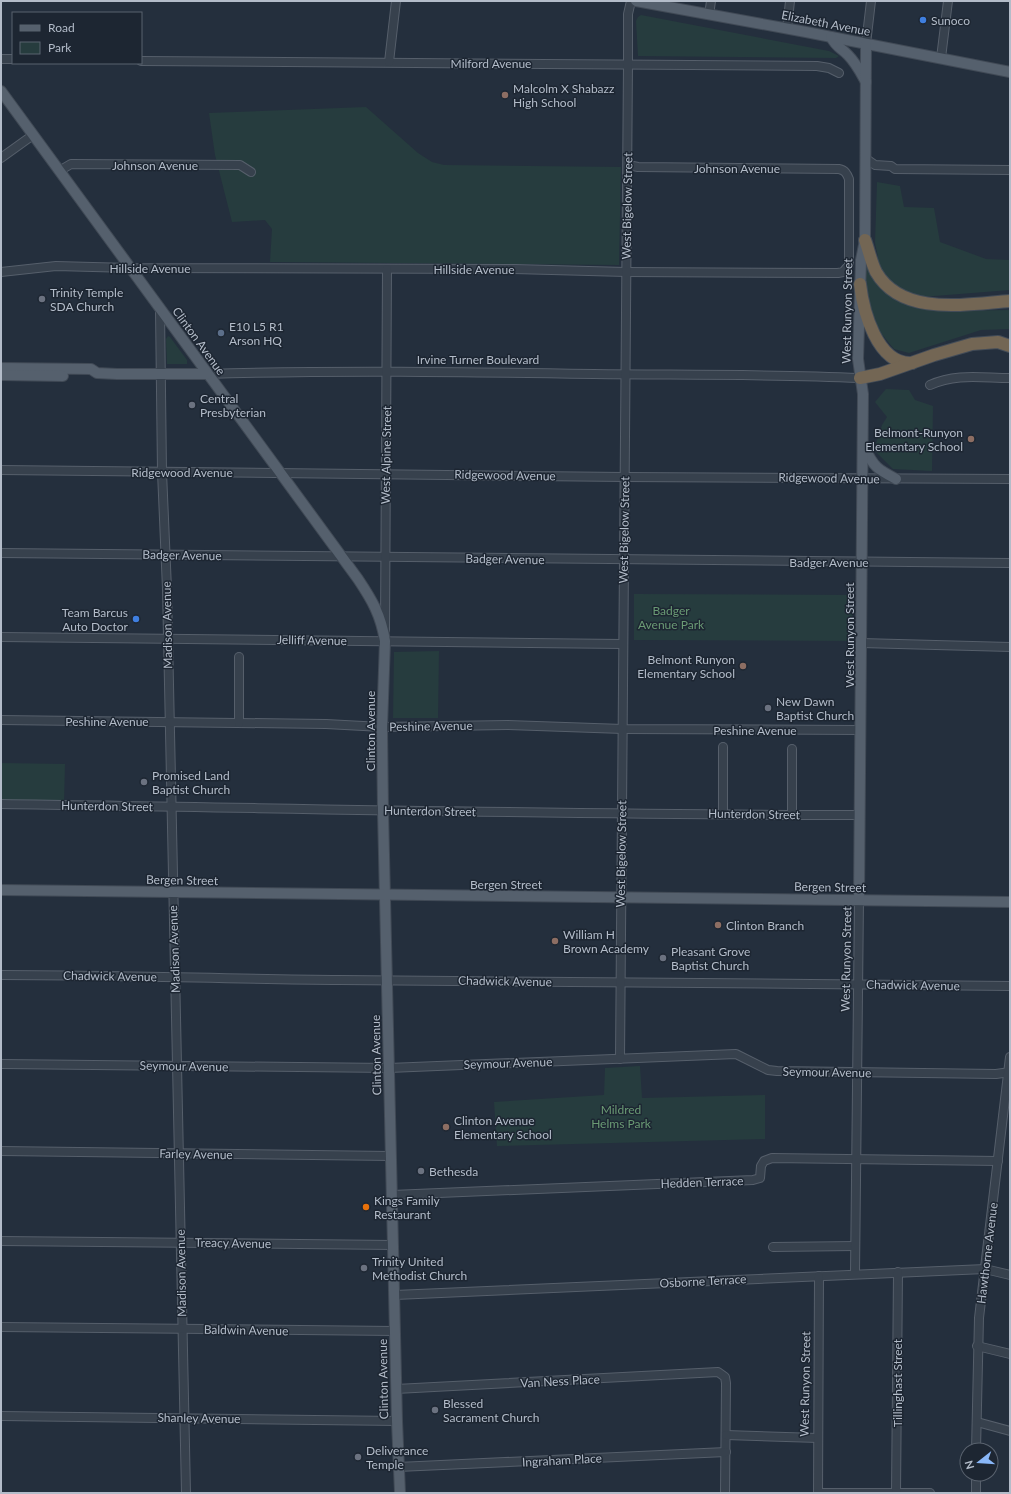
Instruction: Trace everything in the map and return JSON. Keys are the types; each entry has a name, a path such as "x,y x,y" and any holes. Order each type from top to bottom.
{"highway":[{"path":"865,240 876,271 892,290 902,296 914,301 946,305 1010,301"},
{"path":"860,284 865,313 878,341 893,358 906,363 912,362"},
{"path":"938,304 945,301 1010,294"},
{"path":"998,342 1010,336"},
{"path":"860,378 880,374 960,347 984,342 998,342 1010,346"}],"main road":[{"name":"Elizabeth Avenue","path":"636,1 1010,72"},
{"path":"831,37 836,46 844,51 852,60 866,82"},
{"name":"West Runyon Street","path":"859,900 863,394 858,359 861,254 865,240 866,44"},
{"name":"Clinton Avenue","path":"1,92 342,557 377,609 383,629 385,641 382,727 383,811 395,1295 394,1332 400,1493"},
{"name":"Irvine Turner Boulevard","path":"1,368 90,369 97,373"},
{"name":"Irvine Turner Boulevard","path":"1,375 91,376 97,373 207,374"},
{"path":"863,443 871,461 875,466 896,479"},
{"name":"Bergen Street","path":"1,890 385,896 1010,902"}],"street":[{"path":"389,62 396,1"},
{"name":"West Bigelow Street","path":"620,1059 628,14 631,1"},
{"path":"709,15 711,1"},
{"path":"787,29 790,1"},
{"path":"866,44 871,1"},
{"path":"941,58 948,1"},
{"path":"1,59 12,59"},
{"name":"Milford Avenue","path":"142,61 817,66 828,68 839,74"},
{"path":"1,158 33,135"},
{"path":"865,158 875,165 891,166 895,169 1010,170"},
{"name":"Johnson Avenue","path":"59,171 71,164 240,165 251,172"},
{"name":"Johnson Avenue","path":"628,165 638,167 839,169 845,171"},
{"name":"Hillside Avenue","path":"1,272 50,266 130,268 514,268 626,272 838,273 844,272 849,263 849,180 845,171"},
{"name":"West Alpine Street","path":"385,641 387,269"},
{"name":"Madison Avenue","path":"160,310 162,472 168,638 172,893 186,1493"},
{"name":"Irvine Turner Boulevard","path":"207,374 387,372 800,376 860,378"},
{"path":"930,385 956,377 1010,378"},
{"name":"Ridgewood Avenue","path":"1,470 69,472 624,477 1010,479"},
{"name":"Badger Avenue","path":"1,553 1010,563"},
{"name":"Jelliff Avenue","path":"1,637 622,644"},
{"path":"861,643 1010,647"},
{"path":"239,657 239,723"},
{"name":"Peshine Avenue","path":"1,720 239,723 382,727 506,725 623,729 861,730"},
{"path":"723,747 723,814"},
{"path":"792,749 792,815"},
{"name":"Hunterdon Street","path":"1,804 383,811 860,815"},
{"name":"West Runyon Street","path":"855,1274 859,900"},
{"name":"Chadwick Avenue","path":"1,975 1010,986"},
{"name":"Seymour Avenue","path":"1,1064 389,1068 736,1054 768,1070 777,1071 996,1074 1009,1072"},
{"name":"Hawthorne Avenue","path":"976,1442 977,1346 979,1318 1010,1057"},
{"name":"Farley Avenue","path":"1,1151 391,1156"},
{"name":"Hedden Terrace","path":"392,1196 753,1180 760,1178 762,1163 768,1158 998,1161"},
{"name":"Treacy Avenue","path":"1,1240 393,1245"},
{"path":"773,1247 855,1246"},
{"name":"Osborne Terrace","path":"395,1295 985,1268 1010,1275"},
{"name":"Tillinghast Street","path":"896,1493 898,1272"},
{"name":"West Runyon Street","path":"818,1493 819,1276"},
{"name":"Baldwin Avenue","path":"1,1327 394,1332"},
{"path":"977,1346 1010,1354"},
{"name":"Van Ness Place","path":"396,1389 718,1372 723,1375 726,1383 726,1435"},
{"name":"Shanley Avenue","path":"1,1416 397,1421"},
{"path":"977,1422 1010,1431"},
{"path":"725,1493 726,1435 818,1438"},
{"name":"Ingraham Place","path":"398,1467 726,1452"},
{"path":"976,1482 976,1493"},
{"path":"818,1493 930,1493"}],"green space":[{"path":"641,15 829,51 839,56 836,58 638,56 636,21"},
{"path":"366,107 418,153 432,162 444,165 621,167 619,265 270,262 272,229 265,220 232,222 215,155 209,113"},
{"path":"877,182 900,186 904,207 934,208 940,242 986,259 1010,260 1010,290 922,297 906,292 895,285 881,271 876,259 878,257 875,243"},
{"path":"865,262 867,262 888,293 912,307 941,311 1010,310 1010,329 981,330 909,353 894,349 880,332 866,297"},
{"path":"168,336 187,360 187,364 167,364 166,339"},
{"path":"886,389 909,390 915,400 933,406 932,471 893,469 874,450 882,425 887,417 875,402"},
{"name":"Badger Avenue Park","path":"634,594 853,595 852,641 634,640"},
{"path":"439,651 438,718 393,718 394,652"},
{"path":"1,763 65,764 64,803 1,802"},
{"name":"Mildred Helms Park","path":"640,1066 642,1098 765,1095 765,1139 497,1146 494,1102 604,1095 605,1068"}],"place":[{"name":"Sunoco","path":"923,20"},
{"name":"Malcolm X Shabazz High School","path":"505,95"},
{"name":"Trinity Temple SDA Church","path":"42,299"},
{"name":"E10 L5 R1 Arson HQ","path":"221,333"},
{"name":"Central Presbyterian","path":"192,405"},
{"name":"Belmont-Runyon Elementary School","path":"971,439"},
{"name":"Team Barcus Auto Doctor","path":"136,619"},
{"name":"Belmont Runyon Elementary School","path":"743,666"},
{"name":"New Dawn Baptist Church","path":"768,708"},
{"name":"Promised Land Baptist Church","path":"144,782"},
{"name":"Clinton Branch","path":"718,925"},
{"name":"William H Brown Academy","path":"555,941"},
{"name":"Pleasant Grove Baptist Church","path":"663,958"},
{"name":"Clinton Avenue Elementary School","path":"446,1127"},
{"name":"Bethesda","path":"421,1171"},
{"name":"Kings Family Restaurant","path":"366,1207"},
{"name":"Trinity United Methodist Church","path":"364,1268"},
{"name":"Blessed Sacrament Church","path":"435,1410"},
{"name":"Deliverance Temple","path":"358,1457"}]}
